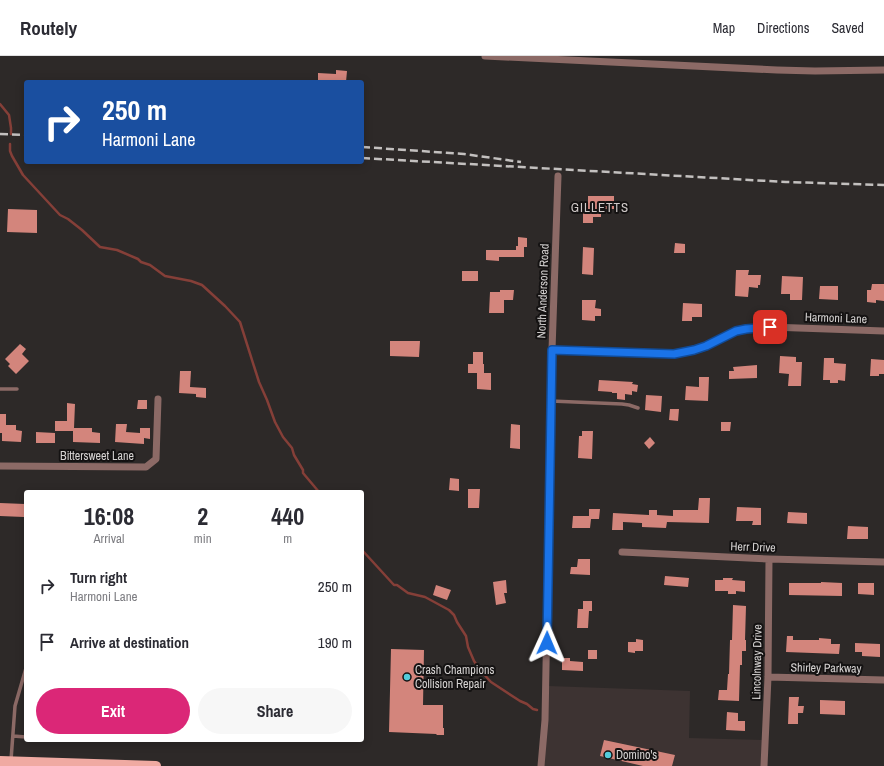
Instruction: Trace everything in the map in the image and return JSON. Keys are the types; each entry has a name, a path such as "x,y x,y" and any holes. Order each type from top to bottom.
{"main road":[{"path":"0,761 66,765 156,766"}],"street":[{"path":"485,56 777,70 884,70"},
{"name":"North Anderson Road","path":"541,766 545,720 552,350 558,176"},
{"name":"Harmoni Lane","path":"552,350 674,354 706,346 736,331 757,327 884,331"},
{"name":"Bittersweet Lane","path":"0,466 146,467 156,459 158,399"},
{"name":"Herr Drive","path":"622,552 768,559 884,562"},
{"name":"Lincolnway Drive","path":"764,766 768,677 768,559"},
{"name":"Shirley Parkway","path":"768,677 884,680"}],"lane":[{"path":"0,389 17,389"},
{"path":"551,401 622,404 638,408"},
{"path":"11,761 15,706 24,675"},
{"path":"13,736 24,737"}],"shaded area":[{"path":"548,686 690,691 689,738 763,740 761,766 543,766"}],"building":[{"path":"336,70 347,71 346,80 318,80 318,73 336,74"},
{"path":"588,196 614,196 614,209 601,209 601,217 593,217 593,223 583,223 583,204 588,204"},
{"path":"8,209 37,210 37,233 7,232"},
{"path":"518,237 527,238 527,247 524,247 524,257 499,257 499,261 486,260 486,250 516,250 516,246 518,246"},
{"path":"675,243 685,244 685,253 674,253"},
{"path":"583,247 594,248 593,275 582,274"},
{"path":"736,270 749,270 748,275 761,275 760,285 758,285 758,288 749,287 748,297 735,296"},
{"path":"462,271 478,271 478,281 462,281"},
{"path":"782,276 803,277 802,300 790,300 790,294 781,294"},
{"path":"872,284 884,284 884,301 876,300 876,303 867,302 867,290 871,290"},
{"path":"820,286 838,286 838,300 819,299"},
{"path":"500,290 514,290 513,300 504,300 504,313 489,313 490,292 500,292"},
{"path":"582,300 596,300 595,308 601,309 601,316 595,316 595,321 582,320"},
{"path":"683,303 702,304 702,317 692,317 692,321 682,321"},
{"path":"390,341 420,341 419,357 390,356"},
{"path":"20,344 26,349 22,354 29,361 16,374 8,366 10,364 5,359"},
{"path":"473,352 483,352 484,373 491,373 491,390 477,389 477,373 468,373 468,364 473,364"},
{"path":"780,356 796,357 796,362 802,362 801,386 788,386 789,374 779,373"},
{"path":"824,358 834,358 834,363 846,364 845,381 838,380 838,383 830,383 830,380 823,380"},
{"path":"871,359 884,360 884,374 879,374 879,376 870,376"},
{"path":"757,365 757,378 729,379 729,371 734,371 733,367"},
{"path":"180,371 191,371 190,387 206,388 206,398 196,397 196,394 179,393"},
{"path":"699,377 709,377 708,401 685,400 686,386 699,387"},
{"path":"599,380 633,382 632,384 638,385 637,392 632,391 632,395 625,394 625,400 617,399 617,393 598,391"},
{"path":"646,395 662,396 661,412 645,410"},
{"path":"138,400 147,400 147,409 137,409"},
{"path":"67,403 75,404 74,428 92,428 92,432 100,433 100,443 73,442 73,431 55,431 55,421 67,421"},
{"path":"670,409 679,409 678,421 669,420"},
{"path":"0,414 6,414 6,425 16,425 16,430 22,431 21,442 2,441 2,433 0,433"},
{"path":"721,422 731,422 730,431 721,431"},
{"path":"116,424 127,424 126,432 140,433 140,428 150,428 150,439 144,438 144,444 115,442"},
{"path":"511,424 520,425 520,449 510,448"},
{"path":"582,431 593,431 592,459 578,458 579,436 582,436"},
{"path":"36,432 55,433 55,443 36,443"},
{"path":"650,437 655,443 649,449 644,443"},
{"path":"450,478 459,479 459,491 449,490"},
{"path":"468,489 480,489 479,508 468,508"},
{"path":"699,498 710,498 709,523 667,522 666,528 642,527 642,523 623,522 623,530 612,530 613,513 649,515 649,510 657,510 657,515 673,516 673,510 698,510"},
{"path":"0,503 24,504 24,517 0,516"},
{"path":"737,507 761,508 761,525 752,525 753,521 736,521"},
{"path":"589,509 600,509 599,519 591,519 590,528 572,528 573,516 589,516"},
{"path":"788,512 807,513 807,524 787,523"},
{"path":"848,526 868,527 868,539 847,539"},
{"path":"578,559 590,559 590,575 570,574 571,567 577,567"},
{"path":"665,576 689,578 688,587 664,585"},
{"path":"723,578 733,578 732,580 745,581 745,592 736,591 736,594 728,594 728,591 715,591 715,580 723,580"},
{"path":"506,580 507,593 504,593 506,603 496,605 493,582"},
{"path":"789,583 842,583 842,596 789,595"},
{"path":"858,583 874,583 874,595 858,594"},
{"path":"436,585 451,590 447,600 433,595"},
{"path":"583,601 592,601 592,611 589,611 588,628 577,628 578,609 583,609"},
{"path":"733,605 746,606 746,651 742,651 742,665 740,665 739,701 718,700 719,690 727,690 730,640 732,640"},
{"path":"787,636 793,636 793,640 819,640 819,638 831,639 831,644 840,644 839,654 786,652"},
{"path":"636,639 643,640 643,651 635,651 635,653 628,652 628,642 636,642"},
{"path":"855,643 880,644 880,657 862,656 862,652 855,652"},
{"name":"Crash Champions Collision Repair","path":"391,649 424,650 423,705 443,705 444,735 389,732"},
{"path":"588,650 597,650 597,659 588,659"},
{"path":"562,658 570,658 570,661 583,662 583,671 562,670"},
{"path":"789,697 799,697 798,706 804,706 803,713 798,713 798,724 788,724"},
{"path":"820,700 845,701 845,715 820,714"},
{"path":"727,712 738,713 738,721 745,721 745,731 726,730"},
{"path":"604,740 675,755 672,766 643,766 600,756"}],"waterway":[{"path":"0,104 9,115 11,134"},
{"path":"10,144 12,156 23,175 60,215 68,219 82,230 100,247 117,250 138,259 141,262 150,265 165,276 191,281 202,285 240,322 259,382 275,422 283,437 292,448 294,455 303,470 303,473 317,490"},
{"path":"364,552 394,585 397,585 408,593 425,597 449,610 454,615 466,636 468,647 480,670 491,682 533,709 537,710"}],"railway":[{"path":"0,134 24,135"},
{"path":"364,147 464,154 521,162"},
{"path":"364,158 786,182 884,185"}],"place":[{"name":"Crash Champions Collision Repair","path":"407,677"},
{"name":"Domino's","path":"608,755"}],"district":[{"name":"GILLETTS","path":"600,207"}],"route":[{"path":"547,643 552,350 674,354 706,346 736,331 757,327 770,327"}]}
